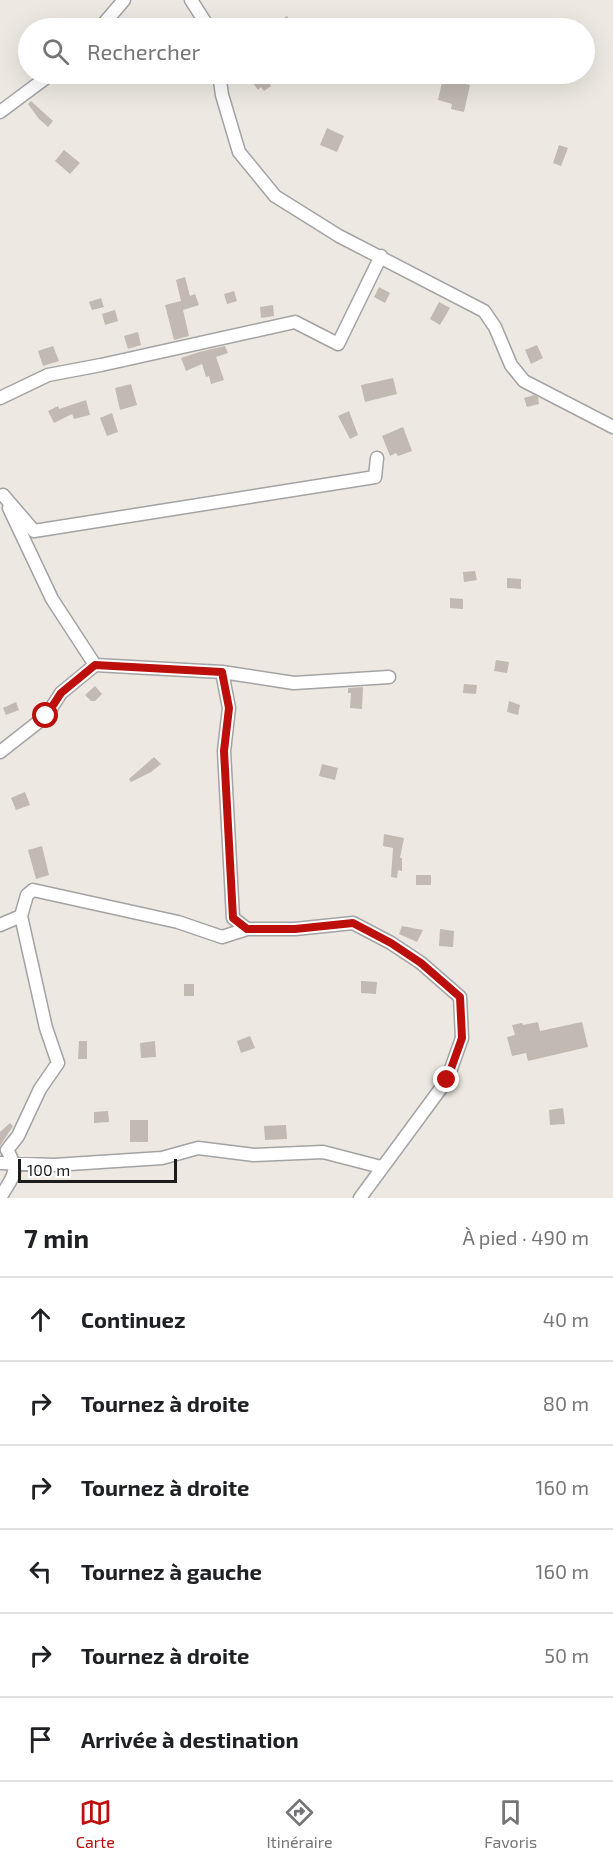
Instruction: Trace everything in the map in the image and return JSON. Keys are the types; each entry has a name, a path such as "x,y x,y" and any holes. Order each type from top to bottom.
{"street":[{"path":"109,18 124,0"},
{"path":"191,0 203,18"},
{"path":"0,112 38,84"},
{"path":"220,84 239,152 275,196 339,236 484,311 495,327 511,365 524,381 613,427"},
{"path":"0,398 48,375 294,322 338,344 381,256"},
{"path":"1,493 34,531 375,477 377,458"},
{"path":"1,493 52,599 95,665"},
{"path":"0,752 46,716 61,693 95,665 222,672 294,683 389,677"},
{"path":"222,672 229,708 224,751 233,918 247,929"},
{"path":"0,1198 14,1175 15,1162 8,1150 18,1136 40,1089 58,1063 46,1028 21,916 27,895 33,890 178,922 222,937 247,929 295,929 353,923 391,943 421,963 460,997 462,1038 447,1080 360,1198"},
{"path":"0,924 21,916"},
{"path":"0,1163 54,1165 162,1158 198,1148 254,1155 323,1152 381,1167"}],"building":[{"path":"254,84 270,84 271,86 264,91 261,87 258,90"},
{"path":"442,84 470,85 464,112 451,109 452,104 438,100"},
{"path":"31,101 53,121 48,127 28,104"},
{"path":"327,128 344,136 337,152 320,145"},
{"path":"559,145 568,148 561,166 553,163"},
{"path":"64,150 80,163 70,174 55,161"},
{"path":"185,277 190,296 195,294 199,305 183,310 189,336 174,340 165,305 181,301 176,280"},
{"path":"379,287 390,293 385,303 374,297"},
{"path":"234,291 237,301 227,304 224,294"},
{"path":"101,298 104,307 92,310 89,302"},
{"path":"439,302 450,308 440,325 430,319"},
{"path":"273,305 274,316 261,318 260,307"},
{"path":"115,310 118,321 105,325 102,314"},
{"path":"138,332 141,345 128,349 124,336"},
{"path":"537,345 543,358 531,364 525,350"},
{"path":"53,346 59,361 43,366 38,351"},
{"path":"225,346 228,353 216,357 224,380 211,384 202,364 186,371 181,358"},
{"path":"393,378 397,394 365,402 361,385"},
{"path":"131,384 137,405 120,410 115,388"},
{"path":"534,395 538,397 539,404 527,407 524,398"},
{"path":"86,400 90,415 74,419 72,414 54,423 48,411 58,406 59,409"},
{"path":"349,411 358,435 350,439 338,416"},
{"path":"112,413 118,432 107,436 100,418"},
{"path":"403,427 412,451 390,456 382,436"},
{"path":"475,571 477,580 464,582 463,572"},
{"path":"507,578 521,579 521,589 507,588"},
{"path":"450,598 463,599 463,609 450,608"},
{"path":"496,660 509,662 507,673 494,671"},
{"path":"464,684 477,685 476,694 463,693"},
{"path":"95,686 102,694 95,701 91,701 85,695"},
{"path":"363,687 362,709 350,708 351,693 348,693 348,688"},
{"path":"509,701 520,705 518,715 507,712"},
{"path":"16,702 19,710 6,715 3,708"},
{"path":"154,757 161,764 131,782 129,779"},
{"path":"322,764 338,768 335,780 319,776"},
{"path":"25,792 30,805 16,810 11,798"},
{"path":"384,834 404,838 400,858 402,858 402,871 398,870 397,878 391,877 393,848 383,846"},
{"path":"42,846 49,875 36,879 28,850"},
{"path":"416,875 431,875 431,885 416,885"},
{"path":"402,926 423,930 417,942 399,934"},
{"path":"440,929 454,931 453,947 439,946"},
{"path":"361,981 377,982 376,994 361,993"},
{"path":"184,984 194,984 194,996 184,996"},
{"path":"538,1022 540,1031 582,1022 588,1047 528,1061 526,1053 512,1056 507,1037 515,1035 512,1025"},
{"path":"250,1036 255,1048 241,1053 237,1041"},
{"path":"79,1041 87,1041 87,1059 78,1059"},
{"path":"155,1041 156,1057 141,1058 140,1043"},
{"path":"563,1108 565,1124 550,1125 549,1110"},
{"path":"108,1111 109,1122 94,1123 94,1112"},
{"path":"130,1120 148,1120 148,1142 130,1142"},
{"path":"10,1123 13,1126 0,1146 0,1132"},
{"path":"286,1125 287,1139 265,1140 264,1126"}],"route":[{"path":"46,716 61,693 95,665 222,672 229,708 224,751 233,918 247,929 295,929 353,923 391,943 421,963 460,997 462,1038 447,1080"}]}
